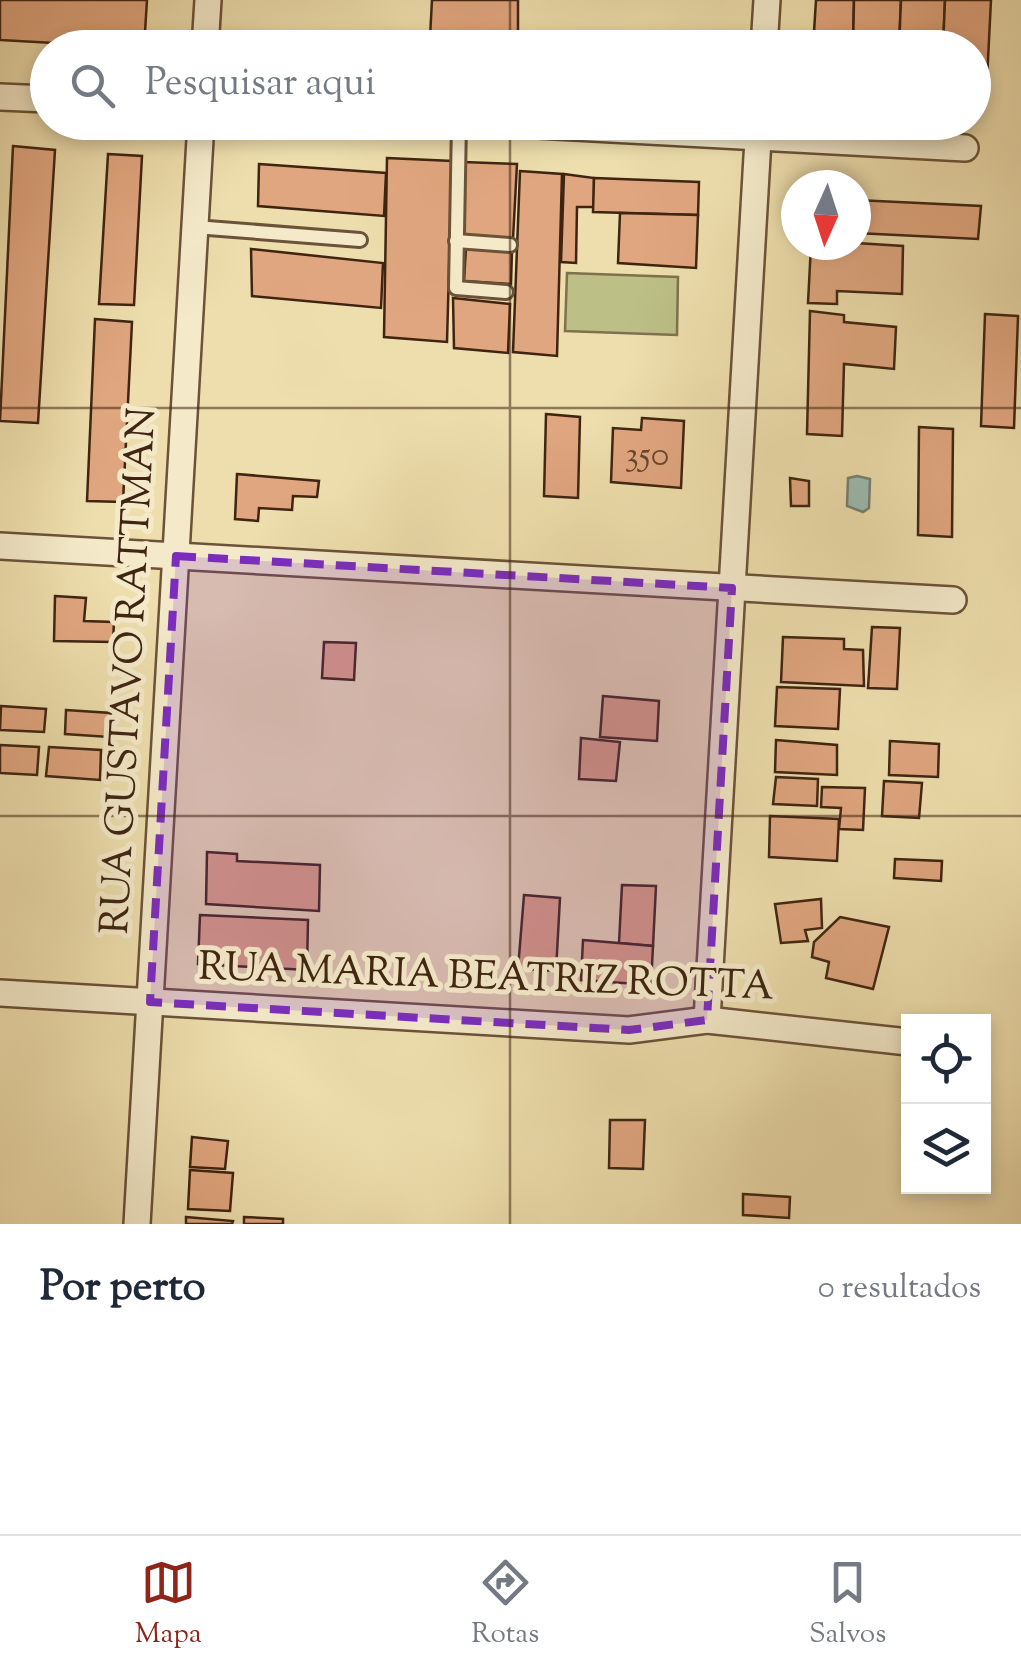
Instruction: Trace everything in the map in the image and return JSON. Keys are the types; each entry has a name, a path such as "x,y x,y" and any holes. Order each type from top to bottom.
{"street":[{"path":"206,30 208,0"},
{"path":"765,30 767,0"},
{"path":"0,97 30,98"},
{"name":"RUA GUSTAVO RATTMAN","path":"137,1224 200,140"},
{"path":"706,1020 758,140"},
{"path":"873,140 965,148"},
{"path":"0,546 953,600"},
{"name":"RUA MARIA BEATRIZ ROTTA","path":"0,993 629,1030 706,1020 901,1041"}],"lane":[{"path":"458,140 456,288 506,292"},
{"path":"195,227 360,240"},
{"path":"456,241 510,245"}],"highlighted area":[{"path":"176,556 732,588 707,1020 629,1030 150,1002"}],"green space":[{"path":"567,273 678,277 677,335 565,331"}],"water":[{"path":"848,478 870,479 869,508 863,512 847,506"}],"building":[{"path":"0,0 147,0 145,30 30,30 30,42 0,40"},
{"path":"432,0 518,0 518,30 430,30"},
{"path":"816,0 854,0 853,30 814,30"},
{"path":"854,0 901,0 900,30 853,30"},
{"path":"901,0 945,0 944,30 900,30"},
{"path":"945,0 991,0 990,30 944,30"},
{"path":"13,146 55,150 38,423 0,421"},
{"path":"108,154 142,156 134,305 99,304"},
{"path":"387,158 452,161 447,342 384,337"},
{"path":"463,162 517,164 513,239 461,235"},
{"path":"259,164 386,173 384,216 258,206"},
{"path":"520,171 562,174 557,356 513,352"},
{"path":"564,174 594,178 594,207 577,207 576,263 561,262"},
{"path":"594,178 699,182 698,215 593,212"},
{"path":"871,201 981,206 978,239 871,234"},
{"path":"620,213 698,215 696,268 618,263"},
{"path":"871,244 903,246 902,294 837,291 837,304 808,303 810,260 871,260"},
{"path":"466,247 512,249 511,284 464,281"},
{"path":"251,249 383,263 381,308 252,296"},
{"path":"453,298 510,304 508,353 454,348"},
{"path":"810,311 844,315 844,322 896,327 894,369 844,364 842,436 807,434"},
{"path":"985,314 1018,316 1014,428 981,426"},
{"path":"95,319 132,322 123,502 87,501"},
{"path":"546,414 580,417 578,498 544,496"},
{"path":"642,418 684,421 681,488 611,482 613,428 641,430"},
{"path":"919,427 953,429 952,537 918,535"},
{"path":"237,474 319,481 317,497 293,496 292,510 259,508 258,521 235,519"},
{"path":"790,478 809,481 809,506 791,506"},
{"path":"55,596 86,598 84,621 114,622 113,642 54,641"},
{"path":"872,627 900,628 897,689 868,688"},
{"path":"783,637 844,639 844,649 863,650 864,686 781,682"},
{"path":"324,642 356,643 354,680 322,678"},
{"path":"777,687 840,689 838,729 775,726"},
{"path":"603,696 659,701 657,741 600,737"},
{"path":"1,706 46,709 44,732 0,730"},
{"path":"66,710 111,713 109,737 65,734"},
{"path":"581,738 620,742 616,781 579,779"},
{"path":"776,740 837,745 837,775 775,772"},
{"path":"890,741 939,744 938,777 889,775"},
{"path":"0,745 39,747 37,775 0,773"},
{"path":"49,747 101,750 100,780 46,776"},
{"path":"776,777 818,779 817,806 773,804"},
{"path":"884,781 922,783 919,818 882,816"},
{"path":"822,787 865,788 863,830 839,829 841,808 821,807"},
{"path":"770,816 839,819 837,861 769,857"},
{"path":"207,852 237,854 237,861 320,865 319,911 206,904"},
{"path":"895,859 942,861 941,881 894,878"},
{"path":"622,885 656,886 653,946 619,943"},
{"path":"524,895 560,898 556,971 518,969"},
{"path":"821,899 822,928 805,930 808,941 781,943 775,904"},
{"path":"200,915 308,920 307,970 198,964"},
{"path":"840,917 889,927 873,989 826,978 829,962 812,957 814,942"},
{"path":"583,940 653,946 651,985 581,980"},
{"path":"610,1120 645,1120 643,1169 609,1168"},
{"path":"192,1137 228,1141 225,1169 190,1167"},
{"path":"190,1170 233,1173 230,1211 188,1209"},
{"path":"743,1194 790,1197 789,1218 743,1215"},
{"path":"186,1217 233,1221 186,1224"},
{"path":"244,1217 283,1219 283,1224 244,1224"}]}
